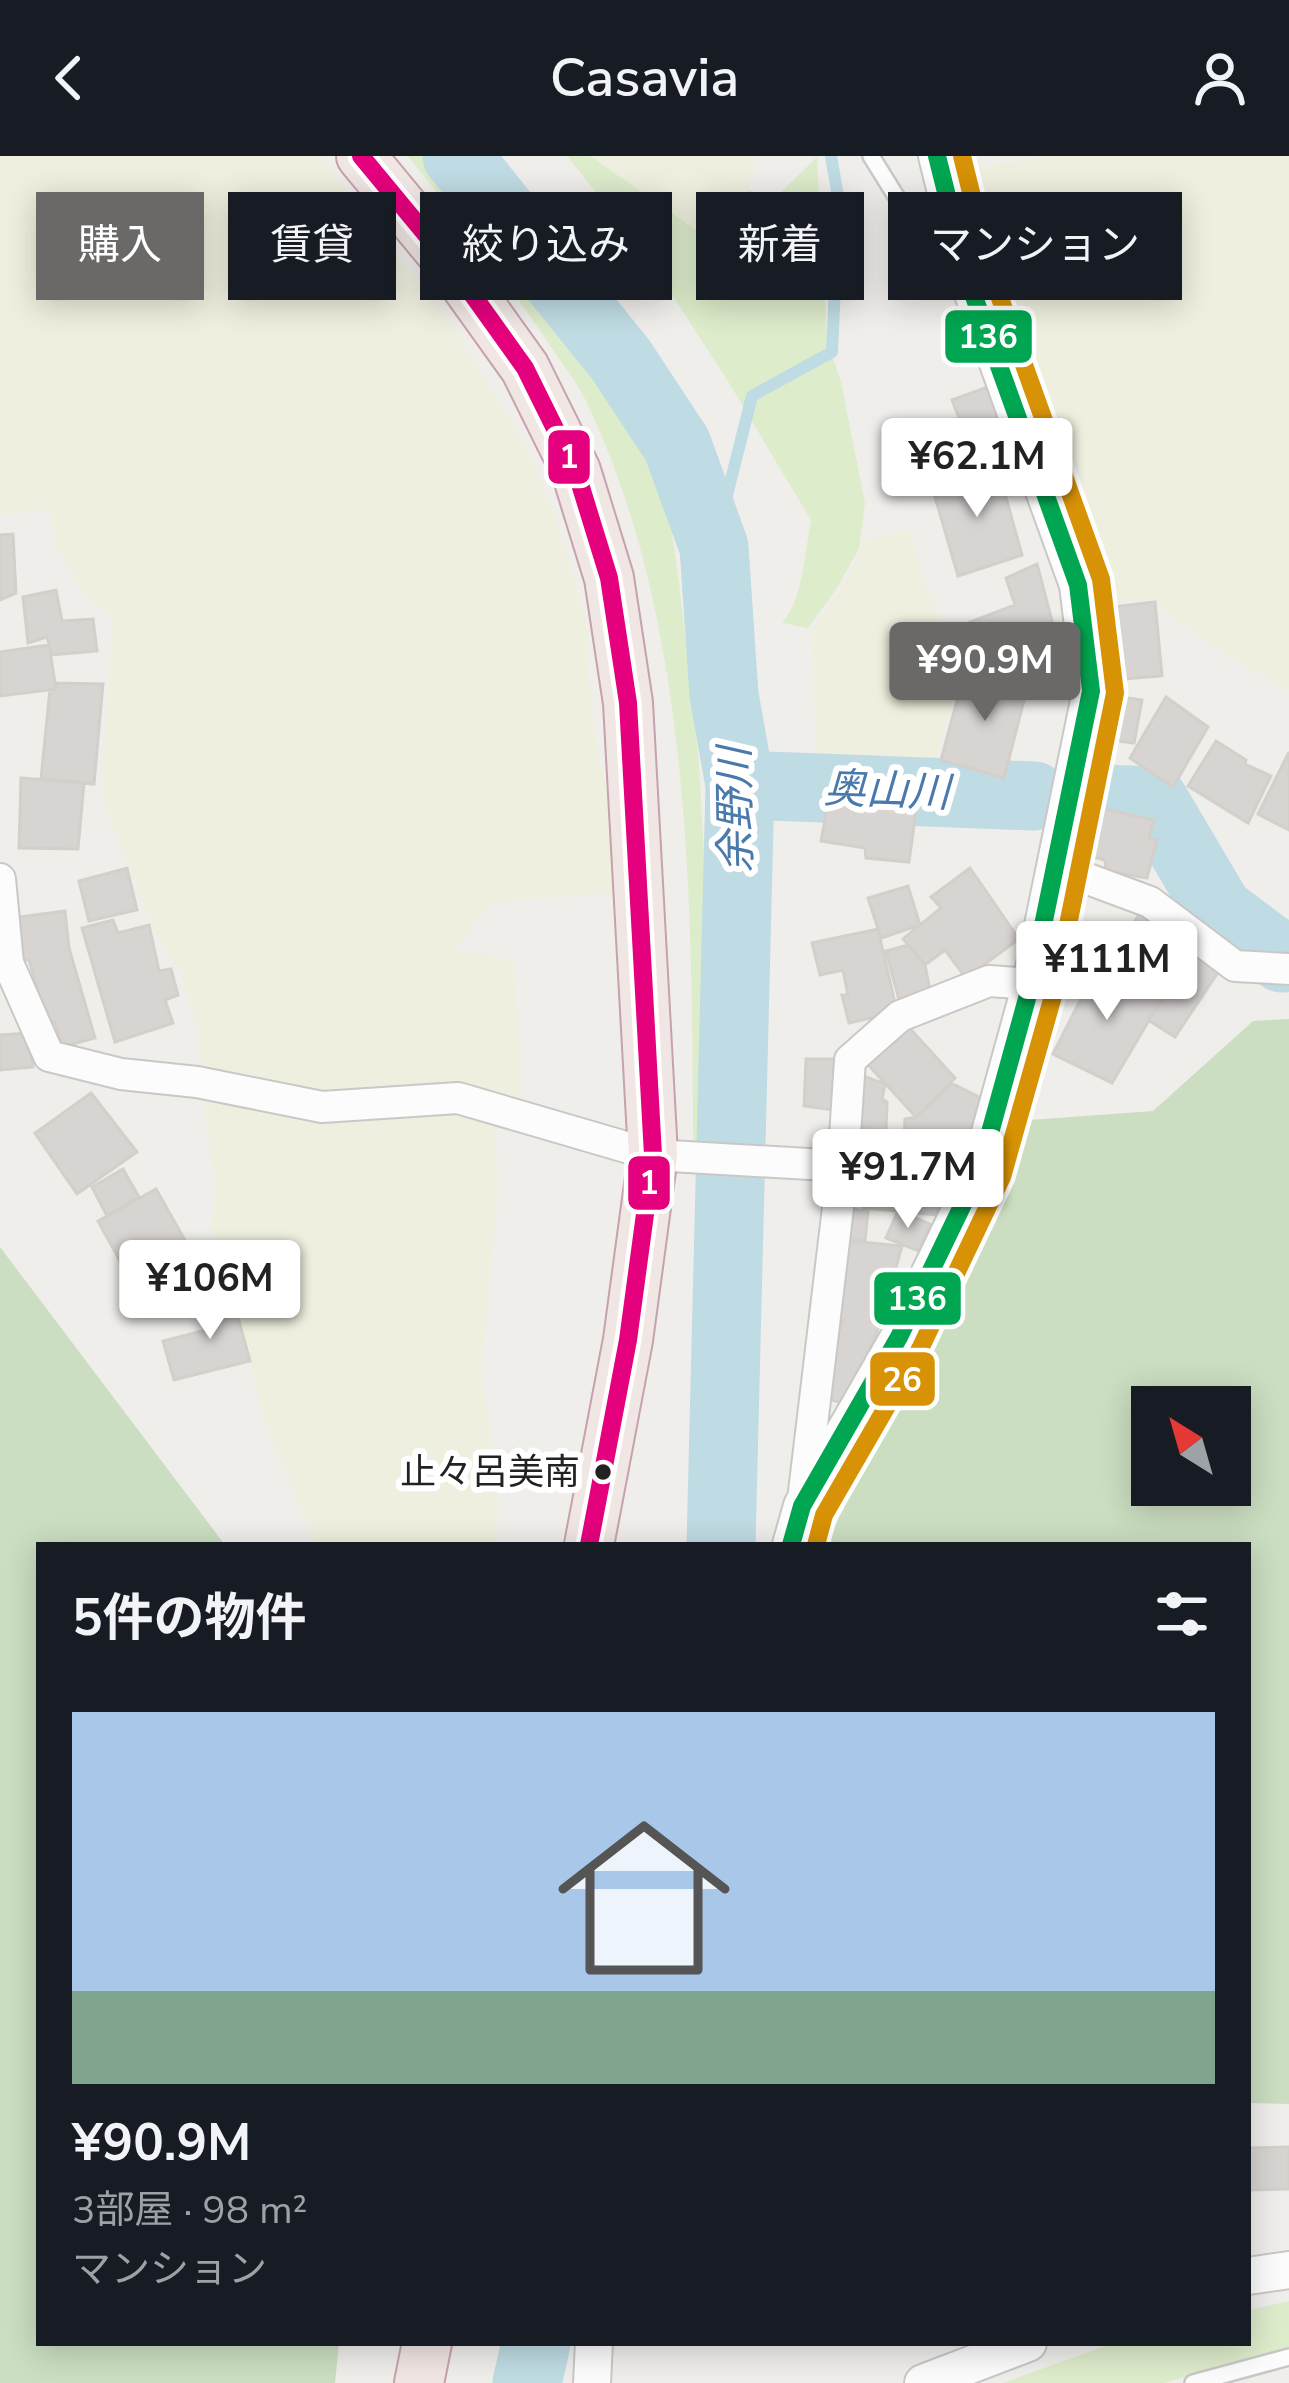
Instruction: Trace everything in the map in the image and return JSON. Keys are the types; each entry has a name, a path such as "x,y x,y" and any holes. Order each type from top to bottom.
{"highway":[{"path":"361,156 452,266 525,368 575,471 609,578 628,704 667,1156 590,1542"},
{"path":"419,2383 426,2346"}],"street":[{"path":"802,1506 899,1337 980,1169 1031,983 1091,691 1088,635 1078,585 976,302 937,156"},
{"path":"1053,866 1150,902 1235,966 1289,969"},
{"path":"0,879 8,963 49,1056 121,1074 197,1082 322,1107 458,1098 667,1156 843,1166"},
{"path":"792,1542 802,1506 843,1166 850,1060 900,1016 989,981 1031,983"},
{"path":"1251,2276 1289,2270"},
{"path":"592,2383 594,2346"},
{"path":"923,2383 1020,2346"}],"lane":[{"path":"871,156 940,267 976,302"},
{"path":"1193,2383 1289,2357"}],"green space":[{"path":"0,156 318,156 347,192 228,192 228,300 396,300 396,254 420,284 420,300 433,300 450,322 524,442 558,525 589,632 588,674 608,794 615,892 491,903 456,949 514,961 523,1109 494,1122 498,1191 481,1374 498,1476 496,1542 315,1542 263,1418 235,1295 211,1231 215,1186 199,1034 180,972 151,925 101,795 113,616 83,594 56,545 50,509 0,515"},
{"path":"408,156 440,156 468,192 436,192"},
{"path":"567,156 590,156 642,192 596,192"},
{"path":"590,156 756,156 747,192 696,192 696,231 672,214 672,192 641,192"},
{"path":"1048,156 1289,156 1289,692 1217,649 1159,608 1154,599 1100,603 1003,300 1182,300 1182,192 969,192 962,170"},
{"path":"817,157 819,192 781,192"},
{"path":"672,213 696,230 696,300 825,300 827,340 841,382 865,503 859,548 808,628 782,623 799,588 811,520 672,295"},
{"path":"517,300 552,300 645,432 670,518 699,763 707,910 728,1099 727,1146 693,1142 687,859 666,667 647,574 620,484 576,383"},
{"path":"909,529 927,589 961,668 930,782 817,760 811,632 847,579 865,540"},
{"path":"1289,1019 1289,2104 1251,2103 1251,1542 827,1542 1030,1120 1153,1111 1253,1021"},
{"path":"0,1247 223,1542 36,1542 36,2346 339,2346 335,2383 0,2383"},
{"path":"1289,2301 1289,2348 1164,2383 1003,2383 1106,2346 1251,2346 1251,2309"}],"building":[{"path":"988,387 1003,431 969,444 952,400"},
{"path":"997,465 1022,555 958,576 931,483"},
{"path":"13,534 16,593 0,600 0,535"},
{"path":"1037,564 1056,636 986,660 970,622 1015,605 1006,578"},
{"path":"56,590 62,621 93,619 97,651 52,655 47,637 28,643 23,597"},
{"path":"1155,602 1162,676 1112,680 1104,608"},
{"path":"49,645 56,689 0,696 0,652"},
{"path":"965,671 1028,685 1004,778 941,760"},
{"path":"55,683 103,684 94,784 41,779 50,689 56,689"},
{"path":"1106,695 1142,700 1134,743 1102,739"},
{"path":"1166,697 1208,727 1173,787 1130,758"},
{"path":"1216,741 1246,760 1245,764 1271,776 1248,823 1188,786"},
{"path":"1289,752 1289,830 1258,814"},
{"path":"21,778 84,783 78,849 19,848"},
{"path":"829,799 916,811 909,862 866,858 865,848 821,841"},
{"path":"1099,808 1154,820 1149,838 1157,840 1147,878 1106,871 1105,860 1077,853 1084,821 1097,826"},
{"path":"127,868 137,910 89,921 79,881"},
{"path":"970,868 1019,939 966,978 945,950 925,965 903,939 941,908 931,897"},
{"path":"908,886 920,925 881,938 868,898"},
{"path":"1142,910 1225,962 1175,1037 1148,1020 1176,982 1119,946"},
{"path":"65,911 69,948 95,1038 62,1047 55,1022 47,1023 29,960 17,959 12,918"},
{"path":"113,920 118,933 149,925 159,971 171,969 178,995 165,1000 173,1023 115,1042 82,928"},
{"path":"878,929 897,1012 849,1023 842,995 848,995 843,970 820,975 812,943"},
{"path":"908,945 925,965 932,1001 901,1007 886,951"},
{"path":"1099,963 1164,995 1112,1083 1053,1054"},
{"path":"904,1022 955,1078 916,1117 863,1059"},
{"path":"28,1033 33,1067 0,1070 0,1035"},
{"path":"806,1059 840,1059 835,1110 804,1106"},
{"path":"855,1073 885,1084 886,1132 849,1126"},
{"path":"951,1083 983,1099 960,1155 952,1153 936,1215 863,1208 863,1142 904,1143 905,1119 916,1117"},
{"path":"91,1093 137,1152 77,1194 35,1133"},
{"path":"123,1169 139,1197 107,1216 92,1187"},
{"path":"156,1189 200,1267 141,1299 98,1221"},
{"path":"840,1208 868,1211 865,1241 836,1239"},
{"path":"898,1211 930,1224 919,1251 886,1238"},
{"path":"842,1240 902,1246 880,1324 847,1404 819,1397 826,1357 843,1321 827,1319"},
{"path":"230,1289 250,1361 174,1380 163,1341 210,1329 204,1299"},
{"path":"1289,2147 1289,2189 1251,2190 1251,2148"}],"waterway":[{"name":"余野川","path":"457,156 621,360 677,445 714,547 724,695 740,785 721,1542"},
{"path":"714,547 752,396 832,352 839,202 831,156"},
{"name":"奥山川","path":"740,785 1034,796"},
{"name":"奥山川","path":"1102,799 1154,801 1219,911 1282,958"},
{"name":"余野川","path":"527,2383 535,2346"}],"transit line":[{"name":"1","path":"361,156 452,266 525,368 576,471 609,578 628,703 653,1155 628,1340 590,1542"},
{"name":"136","path":"792,1542 802,1506 899,1337 980,1169 1031,984 1091,691 1078,585 968,280 937,156"},
{"name":"26","path":"817,1542 824,1515 920,1349 1002,1177 1055,989 1115,693 1101,579 991,273 962,156"}],"place":[{"name":"止々呂美南","path":"603,1472"}]}
